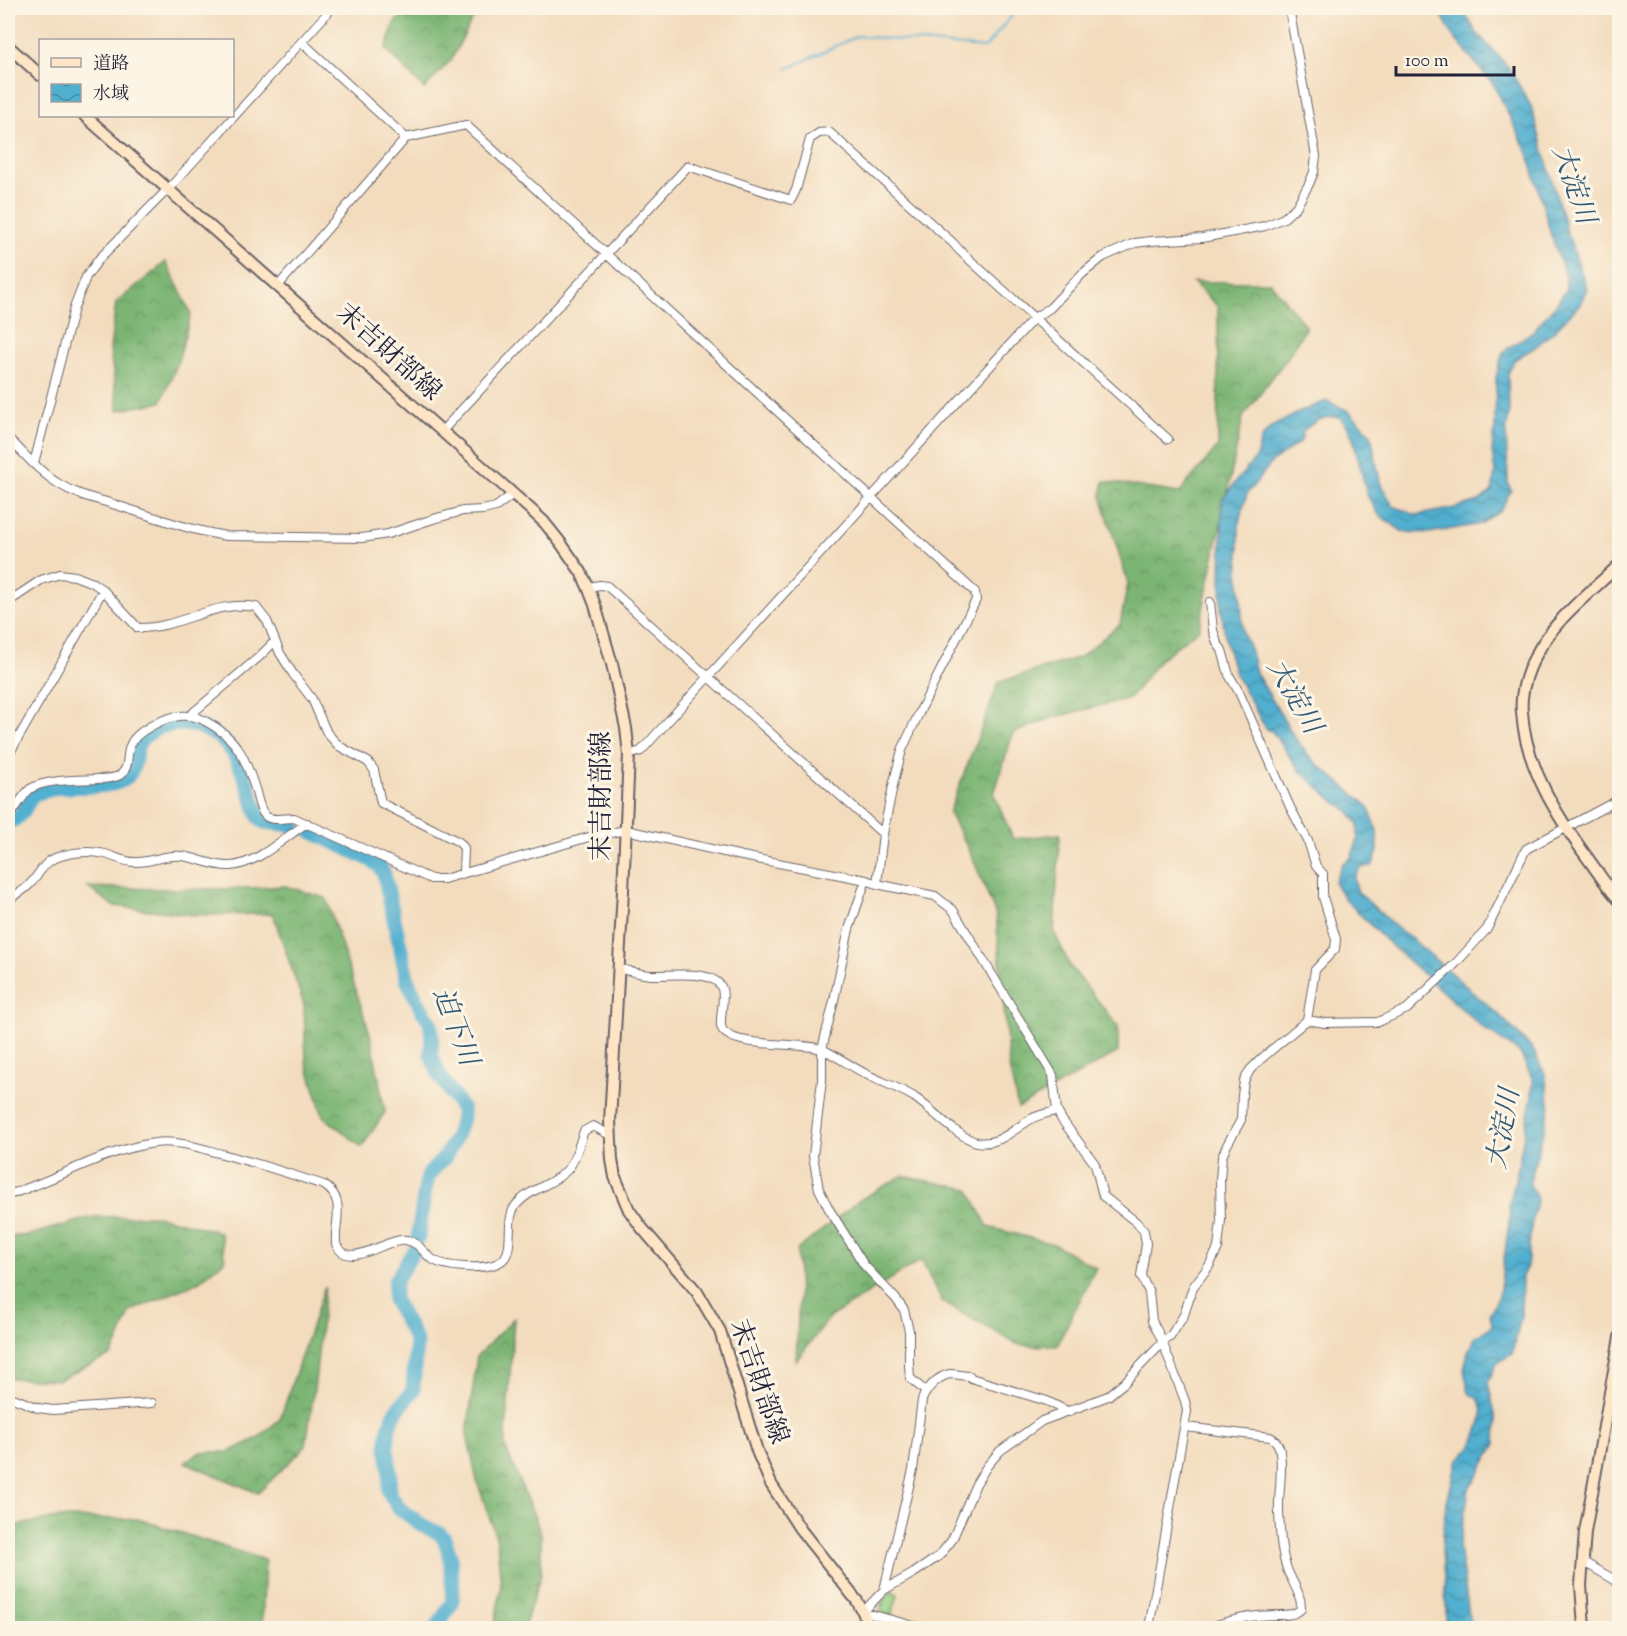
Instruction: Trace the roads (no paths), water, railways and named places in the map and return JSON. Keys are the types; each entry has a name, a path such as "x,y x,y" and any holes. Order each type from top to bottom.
{"main road":[{"path":"8,45 39,74"},
{"name":"末吉財部線","path":"86,117 544,522 581,572 595,605 620,695 629,755 610,1121 615,1177 629,1210 656,1246 697,1292 720,1331 757,1451 771,1484 800,1529 848,1588 863,1612 869,1629"},
{"path":"1620,564 1571,609 1546,638 1528,670 1521,709 1524,735 1540,780 1565,828 1620,901"},
{"path":"1584,1629 1581,1605 1582,1561 1588,1511 1620,1337"}],"street":[{"path":"234,116 332,8"},
{"path":"629,755 641,751 1034,318 1050,308 1082,274 1103,257 1136,243 1202,238 1265,226 1284,218 1296,207 1309,184 1316,156 1289,8"},
{"path":"302,42 406,138"},
{"path":"33,463 74,308 86,277 99,259 233,117"},
{"path":"278,286 406,138 466,125 976,594 976,600 902,750 883,834 877,884"},
{"path":"442,431 688,166 791,200 810,139 819,133 829,132 1168,439"},
{"path":"8,438 33,463 77,494 181,526 226,536 362,538 388,534 463,512 496,507 513,494"},
{"path":"8,602 41,580 60,574 75,576 93,583 103,590 138,628 154,628 172,624 230,606 244,604 255,607 267,621 293,675 312,699 327,733 339,746 368,762 374,770 381,803 459,842 464,848 463,873"},
{"path":"588,587 607,586 883,834"},
{"path":"8,756 103,590"},
{"path":"921,1629 863,1612 884,1590 939,1556 952,1540 976,1485 987,1466 1000,1451 1042,1421 1108,1396 1170,1337 1175,1329 1184,1314 1193,1287 1209,1266 1218,1248 1222,1157 1241,1120 1244,1081 1250,1070 1261,1059 1307,1020 1315,970 1335,949 1336,939 1323,897 1323,874 1316,866 1308,841 1229,675 1213,630 1209,602"},
{"path":"189,716 275,641"},
{"path":"8,815 29,790 38,785 110,778 119,775 128,762 130,745 138,734 169,718 189,716 207,721 231,739 242,753 265,816 272,819 294,818 432,879 444,879 589,837 626,830 935,896 953,910 1053,1075 1057,1111 1095,1164 1103,1196 1144,1231 1146,1244 1141,1276 1149,1292 1152,1321 1163,1342 1187,1411 1149,1629"},
{"path":"1307,1020 1325,1023 1378,1023 1407,1009 1456,963 1487,928 1526,849 1620,799"},
{"path":"8,900 31,884 41,868 51,860 66,855 84,852 104,854 129,862 180,856 210,864 231,866 253,860 307,823"},
{"path":"866,880 849,929 834,1005 822,1049 822,1080 813,1156 819,1189 830,1209 864,1264 904,1310 909,1331 910,1378 925,1391"},
{"path":"618,968 647,975 687,974 717,981 723,991 722,1032 728,1037 757,1043 822,1049 865,1073 899,1088 962,1135 976,1142 991,1143 1033,1118 1057,1111"},
{"path":"8,1195 32,1188 80,1166 124,1150 153,1143 189,1145 261,1165 330,1188 338,1204 336,1244 344,1252 359,1255 399,1240 406,1240 422,1248 435,1261 456,1267 476,1267 497,1264 506,1257 509,1248 510,1219 515,1206 524,1197 570,1168 584,1131 593,1126 610,1136"},
{"path":"884,1590 913,1470 925,1391 940,1378 950,1374 969,1376 1047,1401 1069,1412"},
{"path":"8,1399 13,1398 38,1408 53,1410 152,1403"},
{"path":"1185,1427 1270,1437 1275,1440 1279,1446 1279,1511 1282,1547 1287,1568 1302,1602 1301,1609 1291,1615 1256,1615 1233,1619 1208,1629"},
{"path":"1582,1561 1620,1583"}],"water":[{"path":"1438,8 1462,8 1476,32 1509,68 1531,106 1566,229 1587,289 1580,304 1555,330 1534,348 1514,360 1508,374 1509,415 1506,432 1508,483 1511,490 1501,510 1481,524 1429,533 1403,532 1379,515 1367,495 1353,438 1347,426 1339,417 1324,418 1303,431 1301,441 1272,462 1247,494 1239,522 1239,570 1243,633 1251,651 1256,673 1297,741 1316,763 1368,806 1377,831 1378,850 1373,865 1360,868 1354,879 1358,892 1498,1014 1532,1048 1545,1074 1550,1107 1529,1185 1535,1191 1537,1201 1531,1227 1527,1267 1522,1276 1521,1317 1512,1354 1496,1364 1488,1383 1497,1422 1496,1444 1469,1489 1459,1547 1471,1628 1446,1628 1442,1550 1445,1511 1457,1461 1472,1446 1480,1425 1483,1409 1478,1399 1469,1393 1464,1370 1474,1338 1492,1326 1490,1313 1499,1296 1510,1215 1509,1206 1532,1095 1533,1080 1520,1053 1483,1028 1383,938 1345,899 1334,882 1342,864 1351,858 1358,840 1358,824 1349,811 1300,771 1272,731 1266,729 1235,674 1226,642 1221,609 1222,500 1256,458 1261,439 1271,427 1327,401 1349,411 1371,434 1380,482 1393,506 1416,515 1479,501 1492,491 1495,473 1492,451 1496,377 1503,352 1533,331 1566,290 1566,277 1551,235 1528,153 1493,84 1453,36"}],"waterway":[{"path":"787,69 857,36 985,48 1018,8"},
{"name":"迫下川","path":"8,822 20,815 33,794 55,788 103,786 120,781 131,772 138,745 145,736 156,729 180,724 204,729 225,743 237,760 259,817 264,822 294,825"},
{"name":"迫下川","path":"311,831 373,861 384,874 408,982 430,1021 431,1055 440,1076 462,1109 462,1118 456,1137 445,1157 429,1174 418,1238"},
{"name":"迫下川","path":"414,1251 395,1281 394,1300 416,1341 413,1390 394,1415 389,1428 387,1447 390,1471 389,1492 398,1507 444,1538 450,1556 453,1592 452,1603 437,1628"}],"water label":[{"name":"大淀川","path":"1572,185"},
{"name":"大淀川","path":"1293,697"},
{"name":"大淀川","path":"1505,1129"}]}
